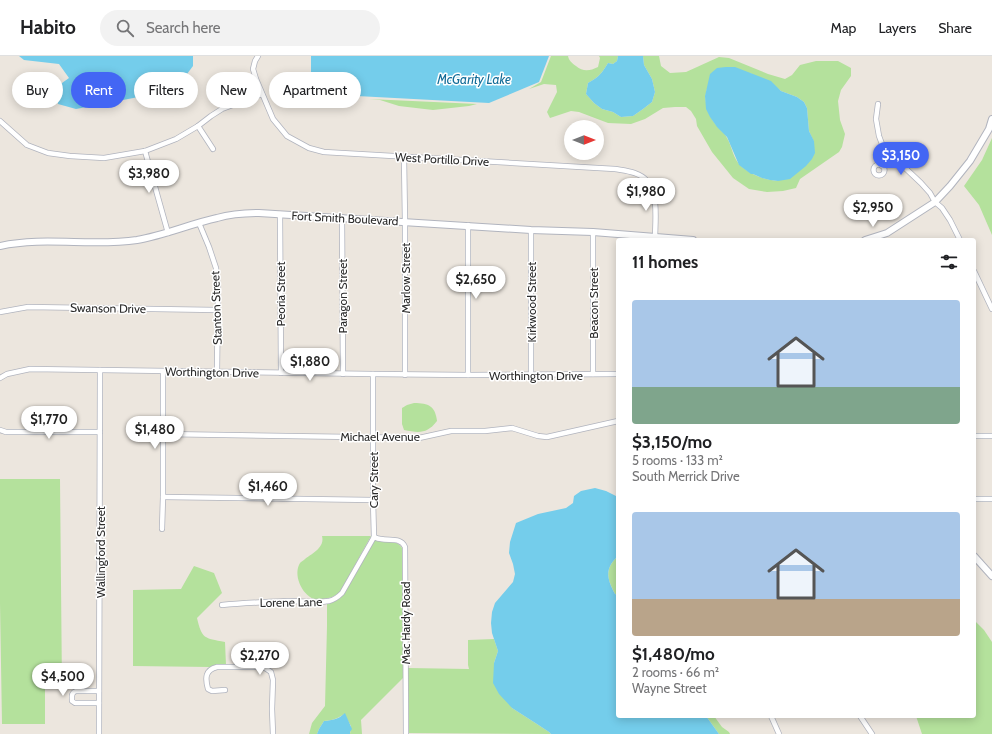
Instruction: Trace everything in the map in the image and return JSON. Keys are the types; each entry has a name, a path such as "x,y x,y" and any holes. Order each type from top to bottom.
{"street":[{"path":"247,70 253,69 258,56"},
{"name":"West Portillo Drive","path":"253,69 273,119 287,136 309,148 324,152 615,169 639,175 647,180 652,188 654,196 654,238"},
{"path":"1,125 27,145 48,153 104,158 145,151 176,139 222,109 262,94"},
{"path":"878,104 876,119 885,152 921,183 930,193 935,202 942,208 950,220 959,238"},
{"path":"871,238 887,233 935,202 970,161 989,129 992,119"},
{"path":"198,126 213,149"},
{"path":"145,151 168,233"},
{"name":"Marlow Street","path":"404,157 405,375"},
{"path":"882,166 890,157"},
{"name":"Fort Smith Boulevard","path":"0,246 29,242 137,240 168,233 218,217 240,213 280,214 531,230 593,232 654,238"},
{"name":"Peoria Street","path":"280,214 281,373"},
{"name":"Paragon Street","path":"342,218 343,374"},
{"name":"Stanton Street","path":"199,223 216,268 218,289 217,372"},
{"path":"468,225 468,375"},
{"name":"Kirkwood Street","path":"530,375 531,230"},
{"name":"Beacon Street","path":"593,232 593,374"},
{"path":"887,233 889,238"},
{"path":"976,275 992,309"},
{"name":"Swanson Drive","path":"0,312 28,307 217,310"},
{"name":"Worthington Drive","path":"0,378 7,374 30,369 405,375 616,374"},
{"name":"Wallingford Street","path":"99,734 100,370"},
{"path":"162,530 163,372"},
{"name":"Cary Street","path":"373,374 374,537"},
{"name":"Michael Avenue","path":"163,434 419,438 451,431 485,431 512,428 538,436 547,437 616,421"},
{"path":"0,430 6,432 100,432"},
{"path":"976,436 992,436"},
{"path":"163,497 373,500"},
{"path":"976,499 992,499"},
{"name":"Lorene Lane","path":"222,605 260,602 333,600 342,593 374,537"},
{"name":"Mac Hardy Road","path":"374,537 401,541 405,547 406,734"},
{"path":"976,558 992,576"},
{"path":"225,690 212,691 208,689 206,679 208,672 212,668 259,667 271,672 272,734"},
{"path":"99,691 76,691 73,692 72,696 72,701 75,703 99,704"},
{"path":"772,718 779,734"},
{"path":"861,718 872,734"}],"green space":[{"path":"551,56 568,56 570,61 579,68 587,70 598,67 599,56 618,56 617,61 613,64 608,63 604,70 595,79 588,83 586,94 602,109 613,112 621,117 633,116 652,102 655,92 652,79 644,65 643,56 659,56 661,66 670,73 686,72 719,57 729,58 768,74 785,79 792,75 800,65 816,61 838,61 851,68 851,76 841,90 838,101 840,120 845,134 842,147 839,152 800,179 796,188 783,191 767,192 749,189 733,178 712,152 697,126 696,119 691,111 686,107 663,108 645,119 631,124 608,123 604,120 571,111 550,118 547,112 557,92 556,85 544,84 529,89 541,82","holes":["750,73 781,91 797,97 804,102 807,108 809,131 814,142 778,181 768,180 754,174 738,163 729,141 711,118 707,108 706,94 707,89"]},
{"path":"369,99 477,104 433,110 399,106 380,100"},
{"path":"992,138 992,235 979,205 964,186 982,160"},
{"path":"414,403 430,406 435,412 437,421 430,428 422,432 404,430 402,424 402,408"},
{"path":"0,479 60,479 62,688 45,688 45,724 2,724"},
{"path":"322,536 371,536 340,592 328,598 314,599 305,593 297,573 300,563 320,547 322,543"},
{"path":"375,540 394,542 402,548 403,678 361,720 362,734 350,734 351,726 344,714 335,719 324,721 317,734 309,734 312,723 325,706 327,604 339,599 344,594"},
{"path":"616,558 616,594 610,584 608,574 610,565"},
{"path":"194,566 214,573 222,593 197,618 201,630 205,636 212,640 225,642 226,665 210,667 133,666 133,590 181,589"},
{"path":"976,622 984,630 992,642 992,734 922,734 917,718 976,718"},
{"path":"494,639 498,651 494,663 512,708 551,734 409,733 408,668 469,669 468,640"},
{"path":"707,718 715,718 722,727 730,734 719,734"}],"water":[{"path":"19,56 193,56 193,66 188,72 134,72 134,98 126,99 126,72 71,72 71,108 63,105 63,82 69,78 59,64 24,60"},
{"name":"McGarity Lake","path":"311,56 549,56 539,82 489,103 361,96 361,72 311,72"},
{"path":"618,56 643,56 644,65 652,79 655,92 652,102 633,116 621,117 613,112 602,109 586,94 588,83 595,79 604,70 608,63 613,64 617,61"},
{"path":"735,67 771,81 781,91 797,97 804,102 807,108 809,131 814,141 815,153 806,166 790,179 778,181 762,178 751,174 739,165 727,137 710,117 706,109 705,96 710,74 717,68"},
{"path":"595,488 616,496 616,558 610,565 608,574 610,584 616,594 616,718 707,718 719,734 551,734 512,708 499,694 493,683 494,663 498,651 492,633 492,612 495,603 513,582 515,574 509,553 510,542 516,523 538,514 566,508 573,503 574,496 581,491"},
{"path":"345,713 352,729 350,734 317,734 324,721 341,717"}]}
